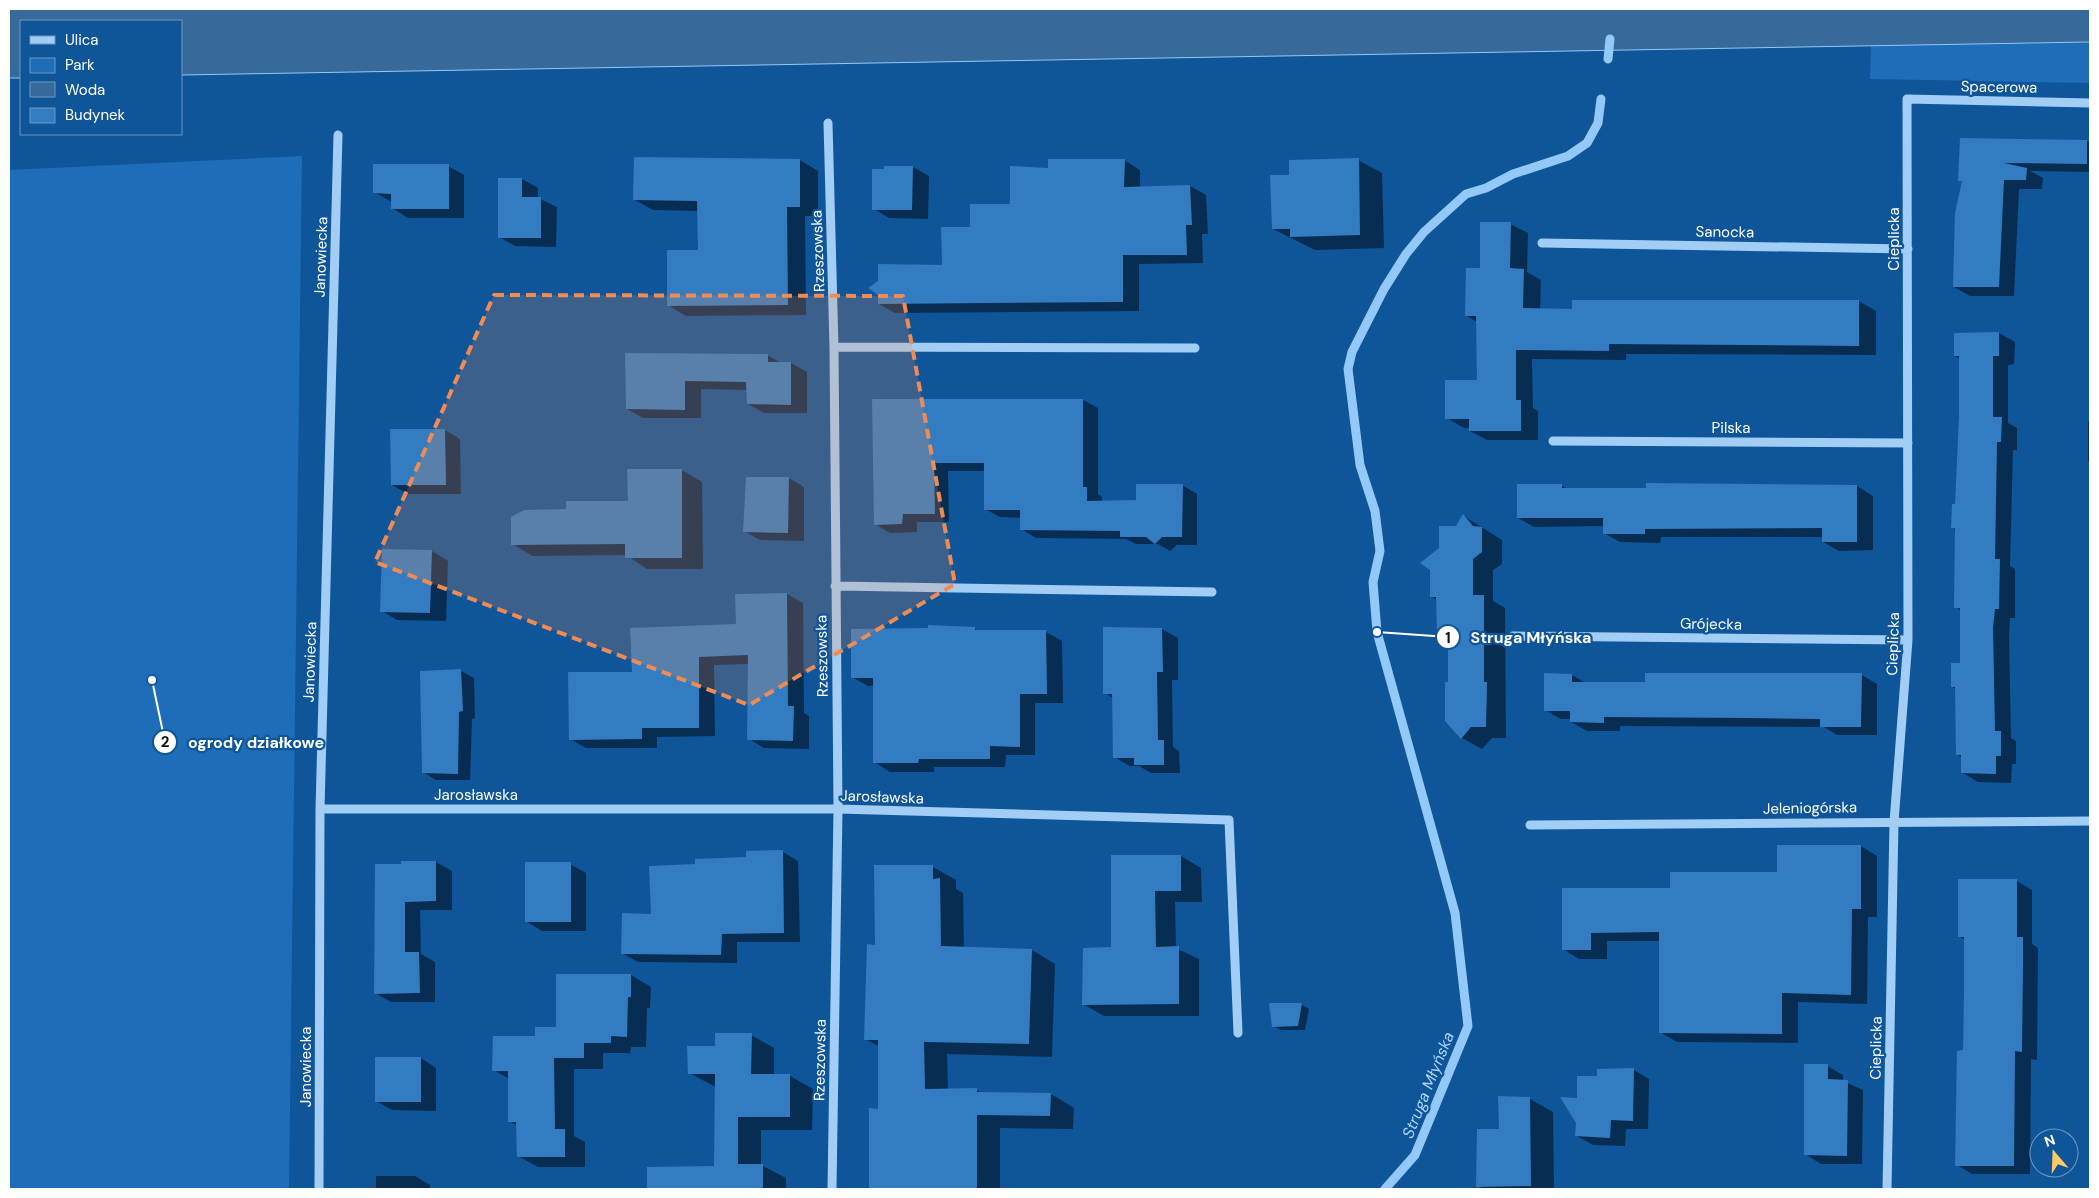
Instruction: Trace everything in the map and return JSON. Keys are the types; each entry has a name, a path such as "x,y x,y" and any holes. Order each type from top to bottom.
{"street":[{"name":"Spacerowa","path":"1907,99 2090,103"},
{"name":"Cieplicka","path":"1887,1189 1894,822 1908,640 1907,99"},
{"name":"Rzeszowska","path":"828,123 834,347 838,809 832,1188"},
{"name":"Janowiecka","path":"319,1189 320,809 338,135"},
{"name":"Sanocka","path":"1542,243 1908,249"},
{"path":"834,347 1195,348"},
{"name":"Pilska","path":"1553,441 1908,443"},
{"path":"835,586 1212,592"},
{"name":"Grójecka","path":"1513,636 1908,640"},
{"name":"Jarosławska","path":"320,809 838,809 1229,820 1238,1034"},
{"name":"Jeleniogórska","path":"1530,825 2090,821"}],"highlighted area":[{"path":"494,295 903,296 955,584 749,705 375,562"}],"green space":[{"path":"2090,43 2090,83 1870,79 1871,45"},
{"path":"302,156 289,1189 9,1189 9,170"}],"water":[{"path":"9,9 2090,9 2090,42 182,75 182,20 20,20 20,78 9,78"}],"building":[{"path":"1960,138 2087,140 2087,164 2004,163 2027,168 2026,180 2004,180 1999,287 1953,287 1955,213 1962,181 1958,181"},
{"path":"634,157 800,159 800,207 787,207 788,305 667,306 667,250 698,250 697,201 633,200"},
{"path":"1359,158 1360,235 1290,237 1290,229 1272,229 1270,175 1289,175 1289,160"},
{"path":"1048,159 1125,159 1124,187 1190,185 1192,225 1186,225 1187,255 1123,255 1123,302 878,304 878,295 868,288 878,281 878,264 942,265 941,227 970,227 970,204 1010,204 1010,166 1048,168"},
{"path":"373,164 449,164 449,209 391,209 391,194 373,193"},
{"path":"884,166 913,166 912,210 872,210 872,169 884,169"},
{"path":"498,178 522,178 522,197 541,197 541,238 498,238"},
{"path":"1480,222 1511,222 1510,268 1524,269 1523,308 1572,309 1572,300 1859,300 1859,346 1609,344 1609,351 1516,350 1516,400 1521,400 1521,431 1469,431 1469,419 1445,419 1445,380 1477,380 1476,316 1465,316 1466,268 1480,268"},
{"path":"1999,332 1999,356 1993,356 1993,417 2002,417 2001,442 1997,442 1995,559 2000,559 1999,609 1995,609 1993,627 1995,731 2001,731 2001,756 1996,756 1996,774 1961,773 1961,755 1956,755 1955,687 1951,687 1951,663 1960,663 1960,608 1954,608 1955,528 1951,528 1952,504 1955,504 1959,417 1959,356 1954,356 1954,333"},
{"path":"625,353 768,354 768,362 791,362 791,405 747,404 746,382 685,381 685,410 626,409"},
{"path":"872,399 1083,399 1083,487 1087,487 1087,501 1136,500 1136,484 1183,484 1182,537 1162,537 1155,544 1146,537 1120,537 1120,531 1020,530 1020,510 984,510 984,463 934,463 935,514 903,514 902,524 874,525"},
{"path":"390,429 445,429 446,485 391,485"},
{"path":"627,469 682,469 682,558 625,558 625,544 511,545 511,517 524,510 566,509 566,501 628,501"},
{"path":"746,477 789,477 788,533 743,532"},
{"path":"1646,483 1857,485 1857,542 1822,542 1822,528 1645,529 1645,534 1603,534 1603,518 1517,518 1517,484 1562,484 1562,488 1646,488"},
{"path":"1463,514 1473,526 1482,527 1482,552 1473,559 1473,595 1484,595 1484,682 1487,682 1486,727 1471,727 1461,739 1445,721 1445,682 1448,682 1448,629 1437,629 1436,597 1430,597 1430,570 1420,563 1439,548 1439,526 1456,526"},
{"path":"382,549 432,550 430,613 380,612"},
{"path":"787,593 788,706 794,706 793,741 747,740 748,655 699,657 699,728 642,728 642,739 569,740 568,672 632,672 630,628 736,624 735,594"},
{"path":"928,625 975,627 975,630 1046,630 1047,694 1020,694 1020,747 990,746 990,759 919,759 918,763 873,763 873,678 851,678 851,629 928,628"},
{"path":"1103,627 1162,628 1163,672 1157,672 1158,740 1164,740 1164,765 1134,765 1134,758 1113,758 1112,694 1103,694"},
{"path":"461,669 463,711 459,712 458,774 422,773 420,671"},
{"path":"1544,673 1572,674 1572,682 1645,682 1645,673 1862,673 1861,727 1820,727 1820,719 1604,717 1604,723 1570,722 1570,711 1544,711"},
{"path":"1777,845 1861,845 1861,909 1852,909 1851,995 1782,993 1782,1034 1659,1033 1659,932 1591,933 1591,950 1562,950 1562,888 1670,888 1670,872 1777,872"},
{"path":"783,850 784,933 722,934 721,955 621,954 622,913 651,914 649,866 695,864 695,859 746,857 746,851"},
{"path":"1111,855 1181,855 1181,891 1155,891 1156,947 1179,946 1179,1004 1082,1005 1083,948 1111,947"},
{"path":"401,861 436,861 436,901 405,902 405,952 419,952 420,993 374,994 375,864 401,864"},
{"path":"525,862 571,862 571,922 525,922"},
{"path":"874,865 933,865 933,879 940,878 941,946 1032,949 1029,1044 924,1042 925,1089 977,1088 977,1092 1051,1093 1050,1116 977,1115 977,1189 869,1189 869,1108 878,1109 878,1040 864,1040 867,944 875,945"},
{"path":"1958,879 2017,879 2017,937 2023,937 2023,965 2022,1052 2015,1051 2014,1166 1955,1166 1957,1051 1963,1050 1964,993 1964,937 1958,937"},
{"path":"556,974 631,974 631,997 628,997 627,1037 611,1036 611,1043 584,1043 584,1058 554,1058 555,1129 565,1129 565,1157 517,1157 516,1122 508,1122 508,1071 492,1071 493,1036 535,1036 535,1027 556,1027"},
{"path":"1269,1003 1302,1003 1298,1026 1272,1027"},
{"path":"715,1033 752,1033 751,1074 790,1074 790,1117 738,1117 738,1164 763,1164 763,1189 647,1189 647,1167 714,1166 715,1074 688,1074 687,1046 715,1046"},
{"path":"375,1057 421,1057 421,1102 375,1102"},
{"path":"1804,1064 1828,1064 1828,1079 1848,1080 1847,1156 1804,1155"},
{"path":"1634,1068 1633,1121 1611,1120 1610,1138 1575,1136 1576,1123 1560,1097 1577,1098 1577,1076 1597,1076 1597,1069"},
{"path":"1498,1096 1530,1097 1531,1186 1476,1187 1477,1129 1499,1129"}],"waterway":[{"name":"Struga Młyńska","path":"1608,59 1610,39"},
{"name":"Struga Młyńska","path":"1385,1189 1415,1155 1468,1026 1455,913 1377,632 1373,582 1380,551 1375,511 1360,465 1348,369 1352,352 1384,289 1406,254 1424,232 1466,194 1486,188 1513,174 1568,156 1587,143 1598,123 1601,99"}],"place":[{"name":"Struga Młyńska","path":"1377,632"},
{"name":"ogrody działkowe","path":"152,680"}]}
